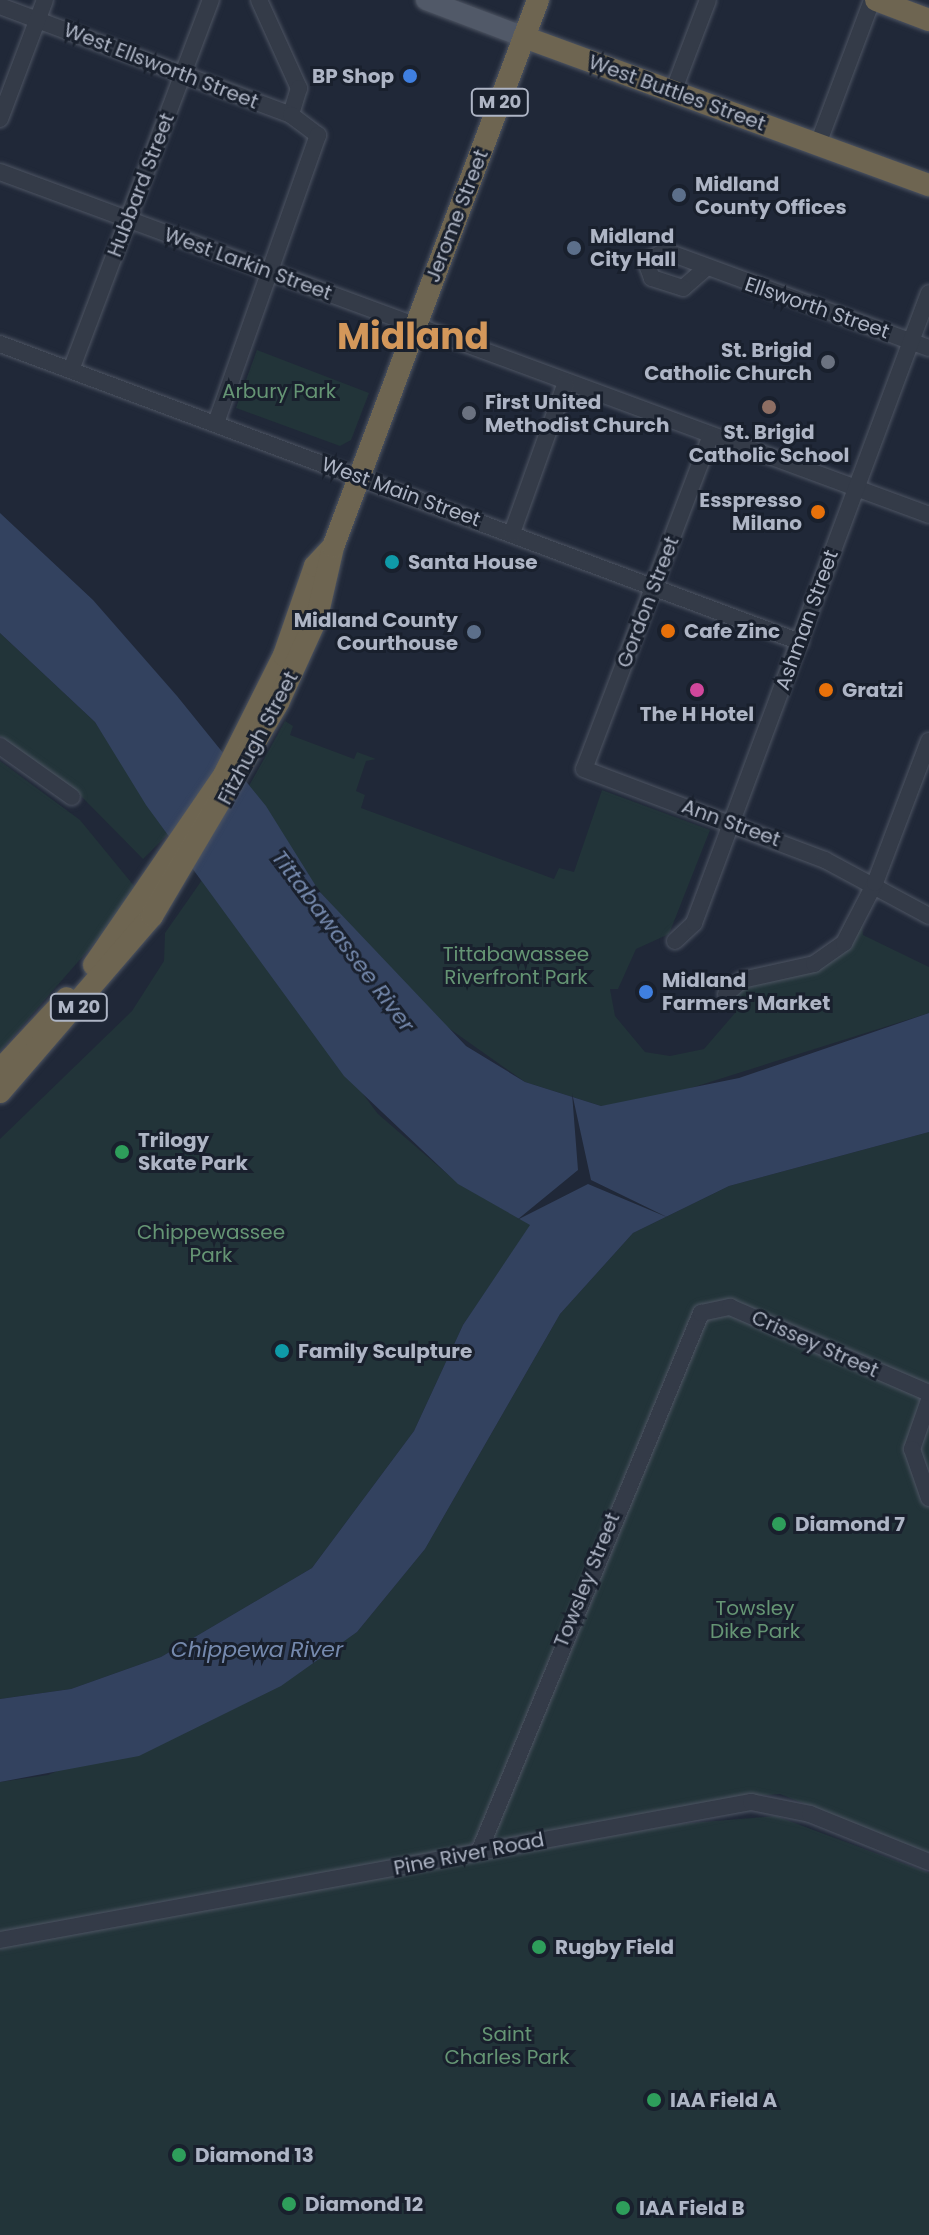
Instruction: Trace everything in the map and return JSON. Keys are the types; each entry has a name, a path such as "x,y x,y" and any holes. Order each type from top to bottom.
{"highway":[{"name":"Jerome Street","path":"360,478 538,0"},
{"path":"874,0 929,20"},
{"name":"West Buttles Street","path":"524,37 929,185"},
{"name":"Fitzhugh Street","path":"146,910 257,746 360,478"},
{"name":"M 20","path":"0,1070 146,910"},
{"name":"M 20","path":"0,1092 146,910"}],"main road":[{"name":"West Buttles Street","path":"426,0 524,37"}],"street":[{"path":"0,119 45,0"},
{"name":"Hubbard Street","path":"71,370 211,0"},
{"path":"259,0 299,88 291,115"},
{"path":"673,92 708,0"},
{"path":"818,144 874,0"},
{"name":"West Ellsworth Street","path":"0,6 291,115 318,135 271,273"},
{"name":"West Larkin Street","path":"0,172 929,515"},
{"name":"Ellsworth Street","path":"706,268 929,348"},
{"path":"216,423 271,273"},
{"name":"Ashman Street","path":"675,941 694,923 929,293"},
{"name":"West Main Street","path":"0,344 800,642"},
{"path":"512,533 566,382"},
{"name":"Gordon Street","path":"584,769 711,435"},
{"path":"726,994 742,980 802,968 844,943 875,883 929,741"},
{"path":"0,746 72,797"},
{"name":"Ann Street","path":"584,769 731,823 875,883 929,916"},
{"name":"Crissey Street","path":"701,1313 730,1307 929,1393"},
{"name":"Towsley Street","path":"479,1852 701,1313"},
{"path":"929,1400 912,1449 929,1498"},
{"name":"Pine River Road","path":"0,1940 771,1802 929,1862"}],"green space":[{"name":"Arbury Park","path":"257,350 369,393 351,440 340,446 236,408"},
{"path":"0,633 95,722 168,834 143,859 76,791 0,736"},
{"name":"Tittabawassee Riverfront Park","path":"285,721 293,726 290,735 354,759 357,752 376,759 366,761 356,791 365,795 361,808 554,879 559,868 574,872 602,790 710,830 669,934 636,949 618,989 610,989 615,1016 645,1052 670,1056 704,1049 735,1013 736,988 825,967 862,924 863,935 929,967 929,1013 656,1099 601,1106 525,1082 433,1017 319,891 249,786"},
{"path":"0,761 80,820 139,892 0,1051"},
{"name":"Chippewassee Park","path":"202,880 378,1114 459,1184 531,1225 463,1325 414,1431 312,1568 161,1657 71,1689 0,1699 0,1139 132,1011 164,961 165,933"},
{"name":"Towsley Dike Park","path":"929,1132 929,1853 780,1794 750,1796 504,1839 482,1835 468,1846 0,1932 0,1782 48,1775 321,1656 357,1632 425,1549 560,1314 633,1233 729,1186"},
{"name":"Saint Charles Park","path":"776,1816 929,1873 929,2235 0,2235 0,1947 678,1824"}],"water":[{"path":"0,513 93,600 177,696 266,806 319,891 466,1046 525,1082 601,1106 739,1078 929,1013 929,1132 729,1186 633,1233 560,1314 425,1549 357,1632 281,1686 139,1756 0,1782 0,1699 71,1689 161,1657 312,1568 414,1431 463,1325 530,1225 458,1184 344,1076 146,805 95,722 0,633"}],"pier":[{"path":"572,1093 591,1180 669,1218 588,1184 517,1220 578,1170"}],"place":[{"name":"BP Shop","path":"410,76"},
{"name":"Midland County Offices","path":"679,195"},
{"name":"Midland City Hall","path":"574,248"},
{"name":"St. Brigid Catholic Church","path":"828,362"},
{"name":"St. Brigid Catholic School","path":"769,407"},
{"name":"First United Methodist Church","path":"469,413"},
{"name":"Esspresso Milano","path":"818,512"},
{"name":"Santa House","path":"392,562"},
{"name":"Cafe Zinc","path":"668,631"},
{"name":"Midland County Courthouse","path":"474,632"},
{"name":"The H Hotel","path":"697,690"},
{"name":"Gratzi","path":"826,690"},
{"name":"Midland Farmers' Market","path":"646,992"},
{"name":"Trilogy Skate Park","path":"122,1152"},
{"name":"Family Sculpture","path":"282,1351"},
{"name":"Diamond 7","path":"779,1524"},
{"name":"Rugby Field","path":"539,1947"},
{"name":"IAA Field A","path":"654,2100"},
{"name":"Diamond 13","path":"179,2155"},
{"name":"Diamond 12","path":"289,2204"},
{"name":"IAA Field B","path":"623,2208"}],"district":[{"name":"Midland","path":"413,337"}],"water label":[{"name":"Tittabawassee River","path":"343,941"},
{"name":"Chippewa River","path":"257,1650"}]}
